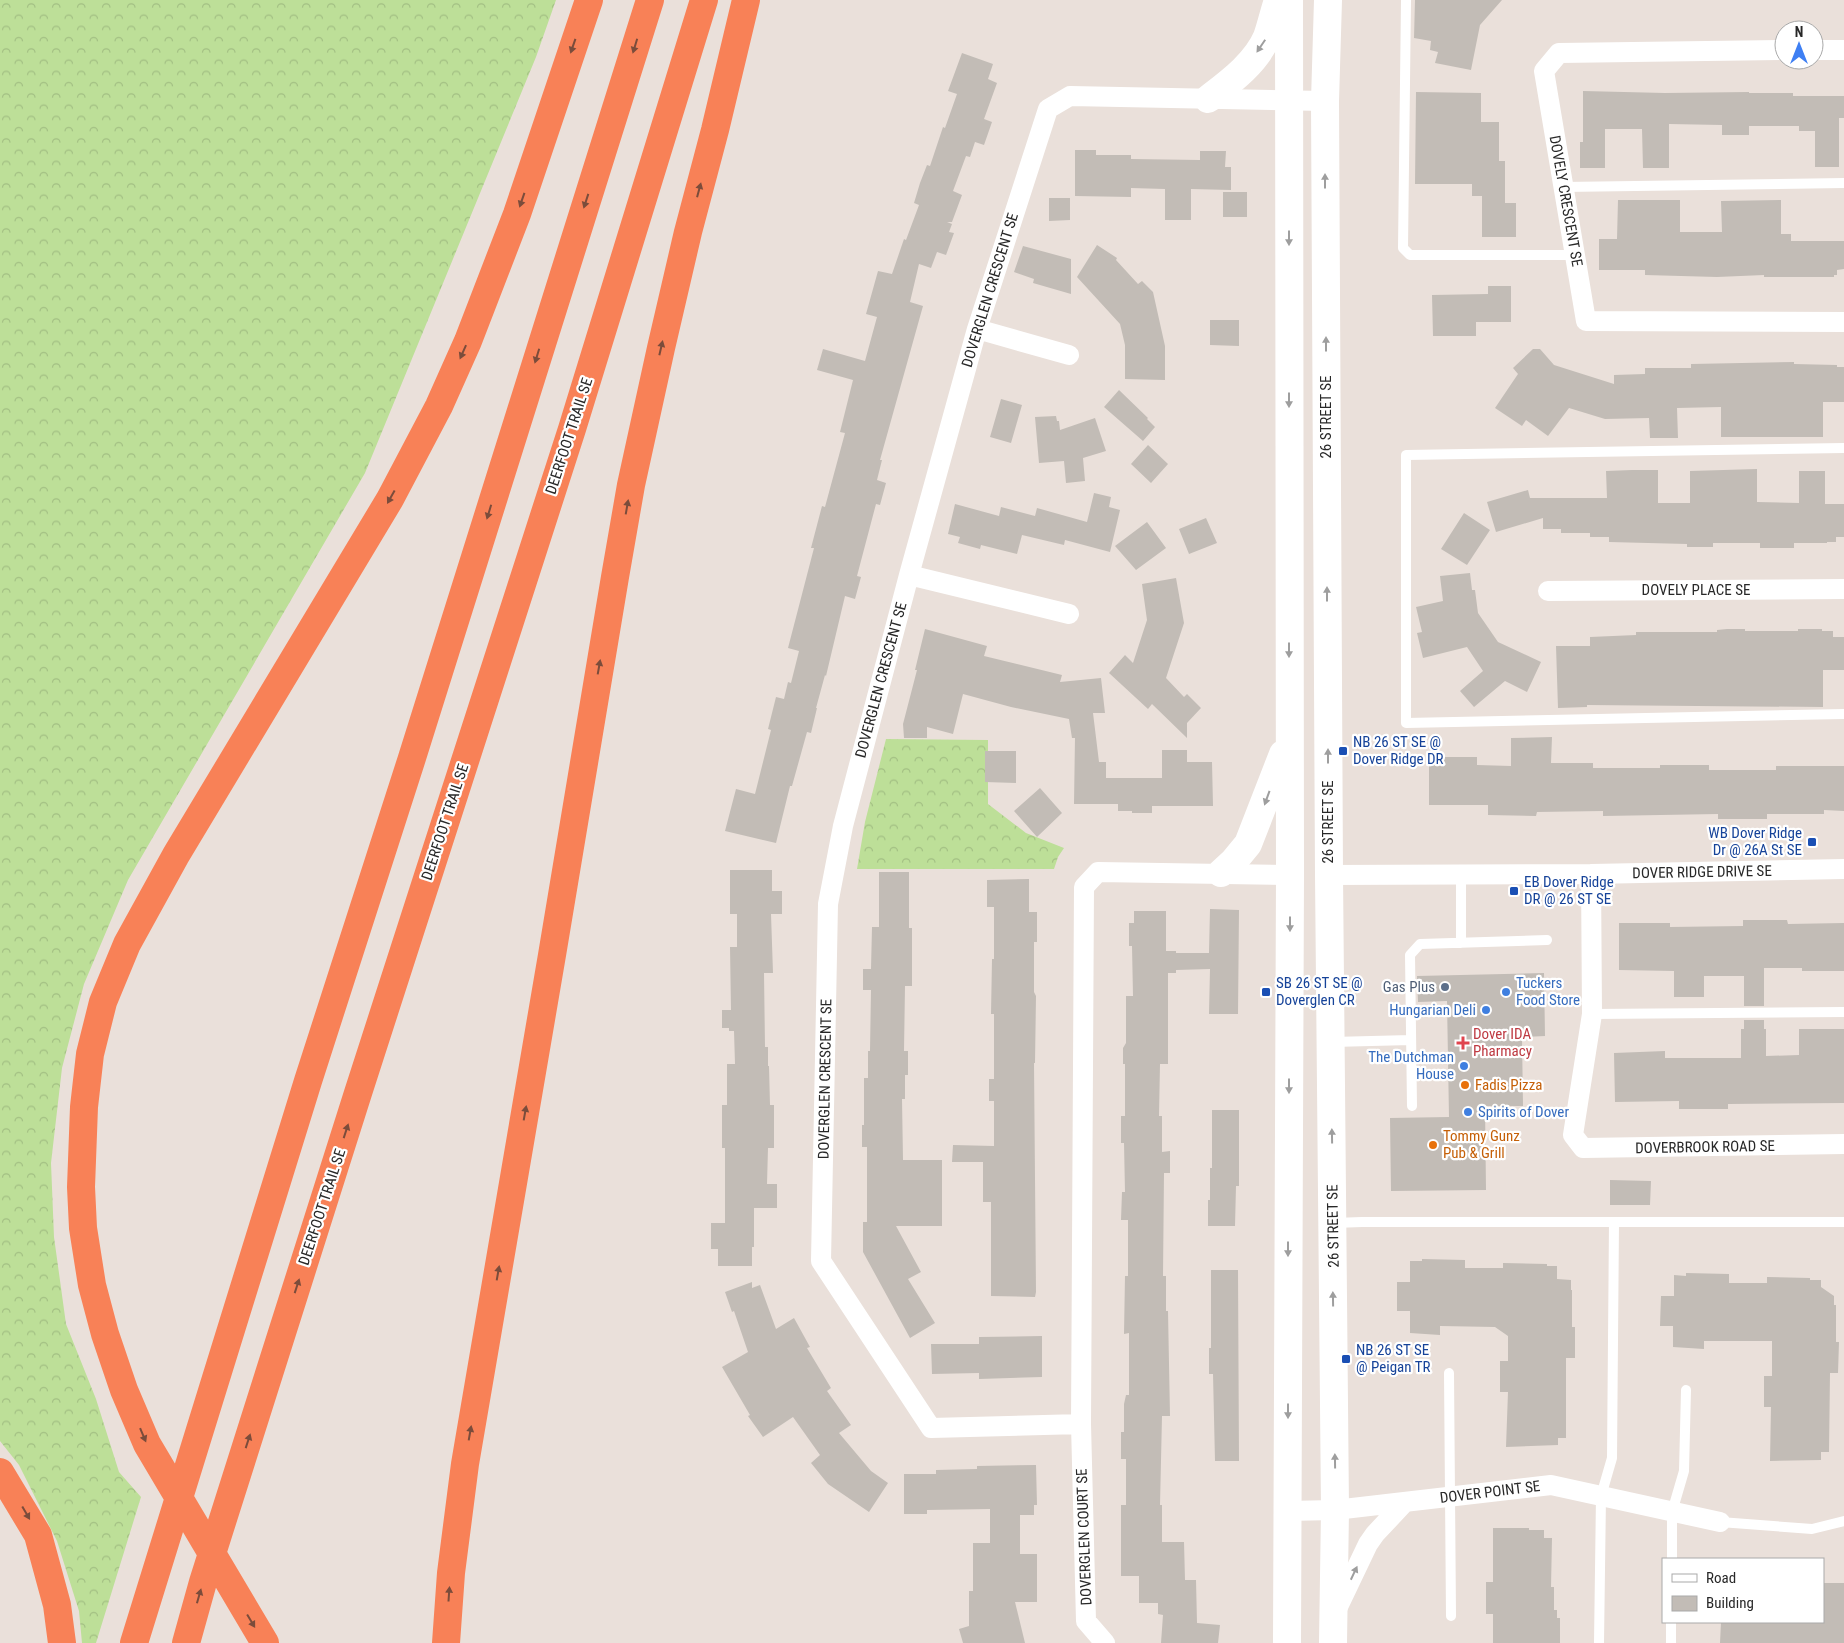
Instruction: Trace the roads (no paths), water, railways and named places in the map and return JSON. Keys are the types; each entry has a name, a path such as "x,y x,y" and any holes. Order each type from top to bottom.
{"highway":[{"path":"265,1643 147,1444 124,1390 105,1334 92,1285 83,1228 81,1187 84,1107 90,1054 103,1002 127,944 176,855 390,499 439,406 468,341 517,214 589,0"},
{"path":"134,1643 308,1082 650,0"},
{"name":"DEERFOOT TRAIL SE","path":"186,1643 203,1582 355,1103 572,430 704,0"},
{"path":"446,1643 451,1573 464,1464 552,955 616,568 665,328 688,232 716,130 746,0"},
{"path":"0,1472 38,1535 57,1605 62,1643"}],"street":[{"path":"1208,99 1235,78 1252,59 1266,39 1278,0"},
{"path":"1287,1643 1290,875 1289,0"},
{"name":"26 STREET SE","path":"1328,0 1324,102 1335,1510 1333,1630"},
{"name":"DOVELY CRESCENT SE","path":"1774,50 1559,53 1544,70 1586,321 1844,322"},
{"path":"1824,50 1844,50"},
{"name":"DOVERGLEN CRESCENT SE","path":"1081,1424 931,1428 821,1262 828,904 843,826 909,575 977,329 1048,108 1070,96 1324,102"},
{"path":"977,329 1069,355"},
{"path":"909,575 1069,614"},
{"name":"DOVELY PLACE SE","path":"1548,592 1844,589"},
{"path":"1222,873 1234,862 1248,844 1290,736"},
{"name":"DOVER RIDGE DRIVE SE","path":"1290,875 1591,874 1844,869"},
{"path":"1081,1424 1084,888 1098,872 1290,875"},
{"path":"1591,874 1592,1014"},
{"name":"DOVERBROOK ROAD SE","path":"1592,1014 1573,1135 1583,1148 1844,1144"},
{"name":"DOVERGLEN COURT SE","path":"1081,1424 1086,1621 1104,1643"},
{"name":"DOVER POINT SE","path":"1287,1511 1335,1510 1551,1485 1720,1522"},
{"path":"1333,1630 1368,1544 1375,1534 1406,1502"}],"lane":[{"path":"1406,0 1403,248 1410,255 1575,255"},
{"path":"1563,187 1844,182"},
{"path":"1844,448 1406,455 1406,723 1844,714"},
{"path":"1461,875 1461,943"},
{"path":"1412,1106 1410,955 1420,944 1547,940"},
{"path":"1592,1014 1844,1012"},
{"path":"1330,1042 1411,1040"},
{"path":"1599,1643 1601,1496 1612,1458 1614,1222"},
{"path":"1332,1224 1844,1222"},
{"path":"1449,1372 1451,1616"},
{"path":"1672,1558 1672,1512 1684,1471 1686,1390"},
{"path":"1720,1522 1812,1529 1844,1521"},
{"path":"1670,1643 1671,1623"}],"place":[{"name":"NB 26 ST SE @ Dover Ridge DR","path":"1343,751"},
{"name":"WB Dover Ridge Dr @ 26A St SE","path":"1812,842"},
{"name":"EB Dover Ridge DR @ 26 ST SE","path":"1514,891"},
{"name":"Gas Plus","path":"1445,987"},
{"name":"SB 26 ST SE @ Doverglen CR","path":"1266,992"},
{"name":"Tuckers Food Store","path":"1506,992"},
{"name":"Hungarian Deli","path":"1486,1010"},
{"name":"Dover IDA Pharmacy","path":"1463,1043"},
{"name":"The Dutchman House","path":"1464,1066"},
{"name":"Fadis Pizza","path":"1465,1085"},
{"name":"Spirits of Dover","path":"1468,1112"},
{"name":"Tommy Gunz Pub & Grill","path":"1433,1145"},
{"name":"NB 26 ST SE @ Peigan TR","path":"1346,1359"}]}
